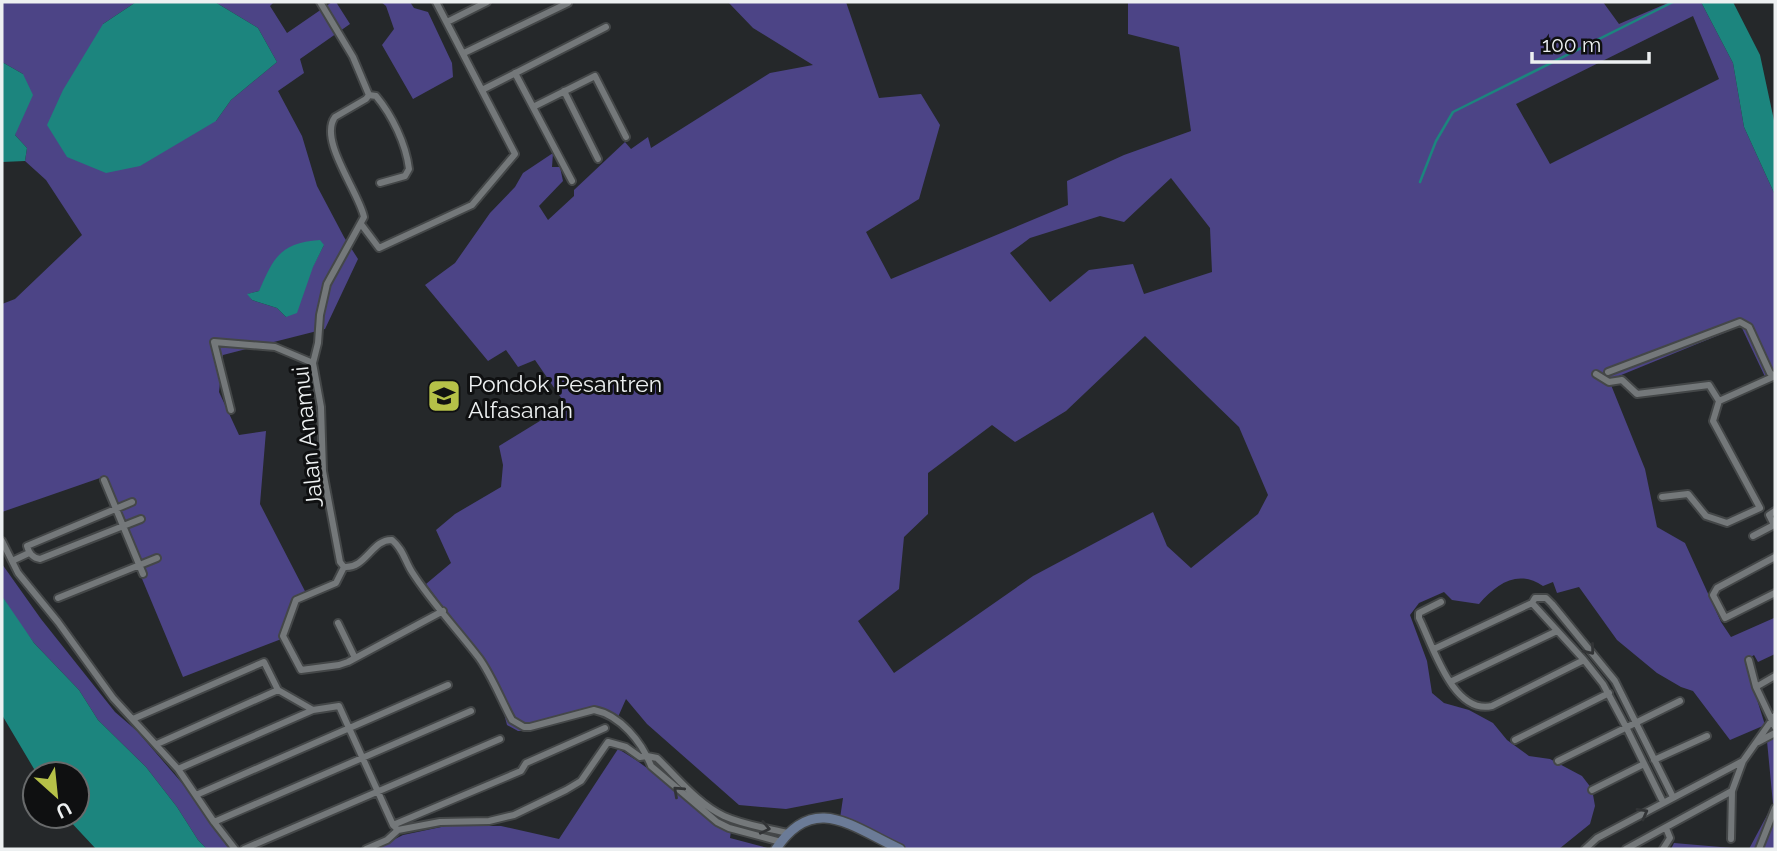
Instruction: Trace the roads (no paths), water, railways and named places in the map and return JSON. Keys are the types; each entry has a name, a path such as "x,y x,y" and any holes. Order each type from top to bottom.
{"main road":[{"path":"778,846 788,833 804,821 826,817 900,849"}],"street":[{"path":"320,2 353,57 369,95"},
{"path":"369,95 335,117 330,132 343,172 362,205 364,217 361,224 379,247 472,205 515,154 436,2"},
{"path":"447,22 487,2"},
{"path":"464,53 568,3"},
{"path":"482,90 606,27"},
{"path":"515,73 572,181"},
{"path":"533,107 595,76 625,137"},
{"path":"564,91 598,159"},
{"path":"369,95 376,96 383,105 401,141 409,169 405,176 380,183"},
{"name":"Jalan Anamui","path":"344,567 340,562 323,471 321,407 313,363 327,284 361,224"},
{"path":"1608,372 1740,322 1749,327 1770,373 1775,376"},
{"path":"231,410 215,342 275,347 313,363"},
{"path":"1596,374 1609,382 1622,380 1637,394 1709,385 1719,401 1713,421 1760,508 1727,523 1706,516 1688,494 1662,497"},
{"path":"1719,401 1775,376"},
{"path":"104,481 143,574"},
{"path":"132,502 27,546 29,553 40,559 141,519"},
{"path":"1753,536 1775,526 1769,515 1775,510"},
{"path":"443,611 339,665 303,671 283,636 296,600 336,583 344,567 350,568 362,562 382,542 392,540 403,553 411,571 443,611 462,639 479,659 516,724 530,727 594,710 605,712 624,726 647,755 651,766 717,822 778,846"},
{"path":"2,541 18,573 58,622 113,698 178,769 235,849"},
{"path":"12,561 29,553"},
{"path":"58,598 157,558"},
{"path":"1775,558 1717,588 1713,595 1725,618 1775,593"},
{"path":"1434,649 1532,603 1532,600 1539,596 1552,604 1615,681 1672,797"},
{"path":"1441,602 1424,609 1418,615 1450,682 1464,700 1485,708 1584,660"},
{"path":"1532,603 1584,660 1609,693 1662,802"},
{"path":"338,623 355,658"},
{"path":"1450,682 1557,631"},
{"path":"1749,660 1756,687 1775,727"},
{"path":"133,719 264,662 278,691 313,710"},
{"path":"1756,687 1775,676"},
{"path":"196,795 448,685"},
{"path":"157,744 278,691"},
{"path":"1515,740 1609,693"},
{"path":"1558,761 1680,701"},
{"path":"178,769 313,710 339,706 396,827"},
{"path":"214,822 471,710"},
{"path":"1731,839 1732,792 1743,761 1773,718"},
{"path":"366,849 387,840 396,827 521,771 526,763 605,728"},
{"path":"1756,743 1775,733"},
{"path":"1654,760 1707,736"},
{"path":"244,849 500,739"},
{"path":"396,827 440,822 489,821 514,815 580,781 608,742 626,747 640,757 647,755 657,758 720,815 788,833"},
{"path":"1585,849 1597,838 1743,761"},
{"path":"1592,790 1644,764"},
{"path":"1626,849 1732,792"},
{"path":"1759,849 1775,808"},
{"path":"1663,849 1670,838 1666,828"}],"water":[{"path":"136,2 215,2 258,28 277,62 231,100 216,121 140,166 106,173 67,157 47,125 63,90 103,24"},
{"path":"1701,2 1733,2 1760,55 1775,125 1775,195 1744,127 1733,63"},
{"path":"2,62 23,74 33,95 15,135 27,148 25,161 2,162"},
{"path":"320,240 324,245 313,267 297,313 286,317 277,308 252,300 247,294 259,291 274,261 287,248"},
{"path":"2,596 34,643 79,690 98,720 146,767 207,849 96,849 78,830 91,830 91,760 29,760 2,715"}],"waterway":[{"path":"1420,182 1436,141 1453,112 1673,2"}],"place":[{"name":"Pondok Pesantren Alfasanah","path":"444,396"}]}
